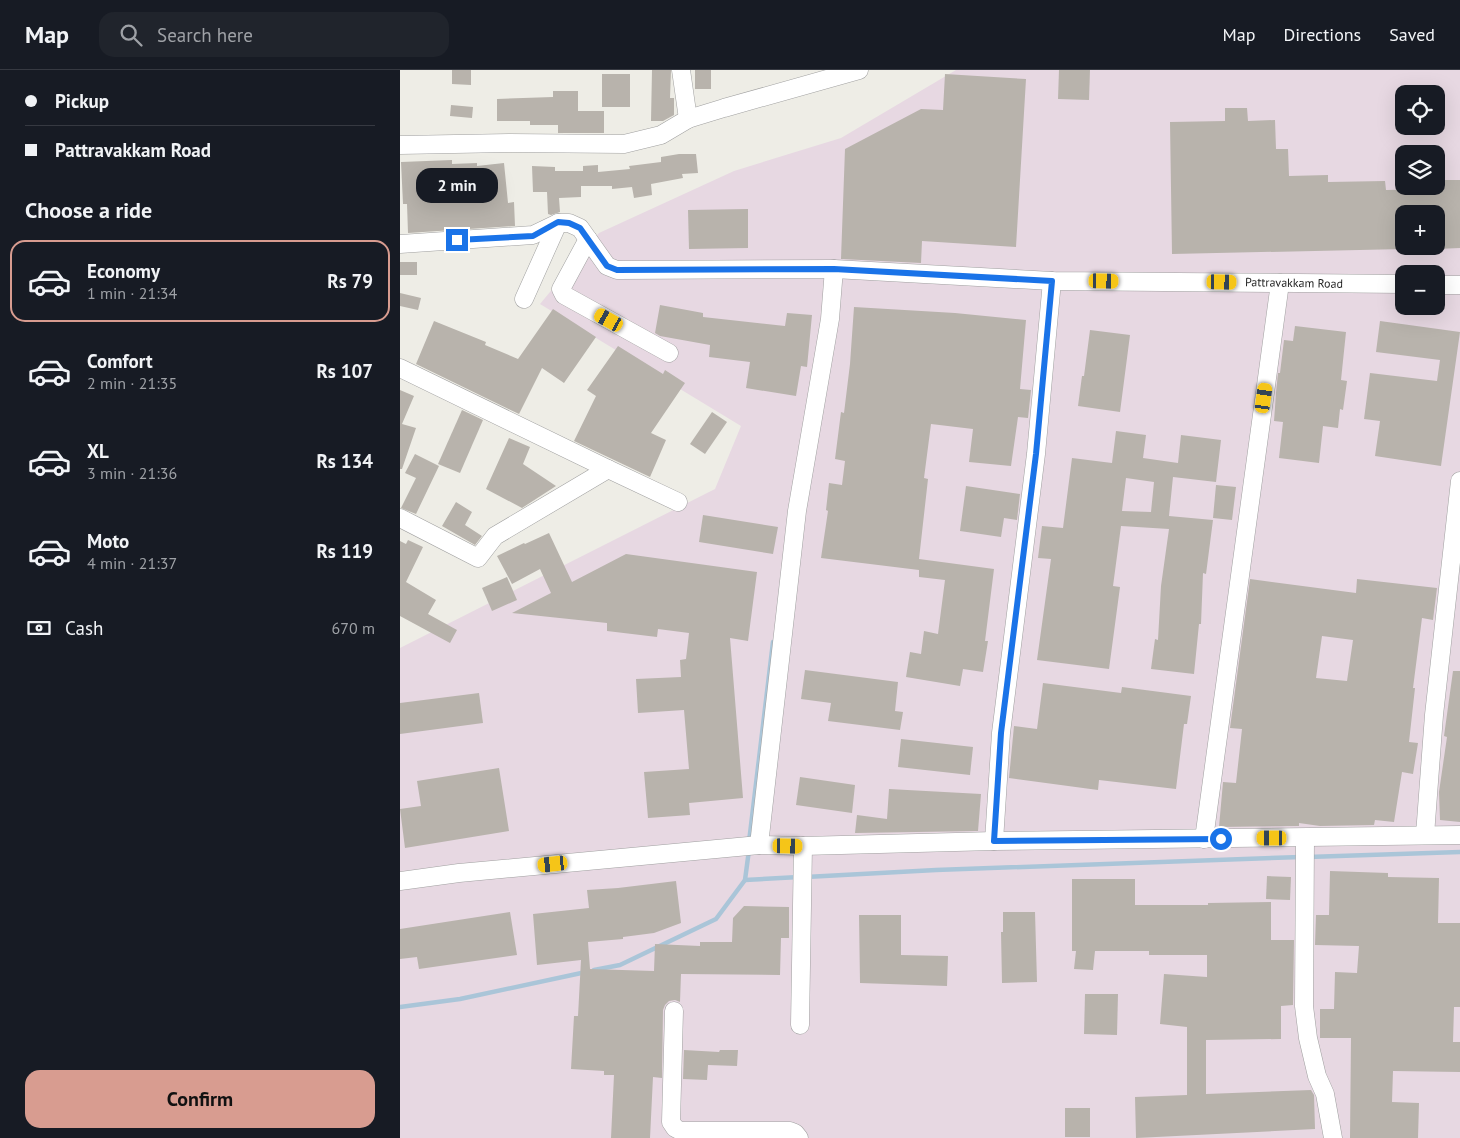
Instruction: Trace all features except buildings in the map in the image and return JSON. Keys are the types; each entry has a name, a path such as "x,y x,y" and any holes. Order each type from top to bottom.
{"street":[{"path":"681,70 688,119"},
{"path":"400,145 509,143 624,144 661,135 688,119 859,70"},
{"path":"400,244 533,236 558,222"},
{"path":"524,299 558,222"},
{"name":"Pattravakkam Road","path":"558,222 569,223 580,228 607,266 617,270 834,269 1052,281 1395,284"},
{"path":"588,238 561,288 564,295 669,353"},
{"path":"759,845 798,511 830,319 834,269"},
{"path":"994,841 1001,733 1036,454 1052,281"},
{"path":"1204,839 1280,283"},
{"path":"1445,285 1460,285"},
{"path":"400,368 608,470 678,502"},
{"path":"400,518 478,558 495,536 608,470"},
{"path":"1425,835 1434,715 1453,612 1460,481"},
{"path":"400,881 469,872 759,845 803,846 994,841 1204,839 1305,851 1425,835 1460,835"},
{"path":"800,1025 803,846"},
{"path":"1305,851 1304,1006 1308,1038 1317,1076 1325,1094 1332,1138"},
{"path":"674,1010 671,1122 675,1128 681,1131 790,1131 799,1138"}],"shaded area":[{"path":"956,70 1460,70 1460,1138 400,1138 400,648 715,489 741,426 540,304 599,233 734,171 841,138"}],"waterway":[{"path":"749,842 773,642"},
{"path":"594,970 620,965 716,919 745,880 749,850"},
{"path":"1308,857 1460,852"},
{"path":"806,877 936,870 1301,857"},
{"path":"745,880 799,877"},
{"path":"400,1007 460,999 586,972"}],"route":[{"path":"457,240 533,236 558,222 569,223 580,228 607,266 617,270 834,269 1052,281 1036,454 1001,733 994,841 1221,839"}]}
